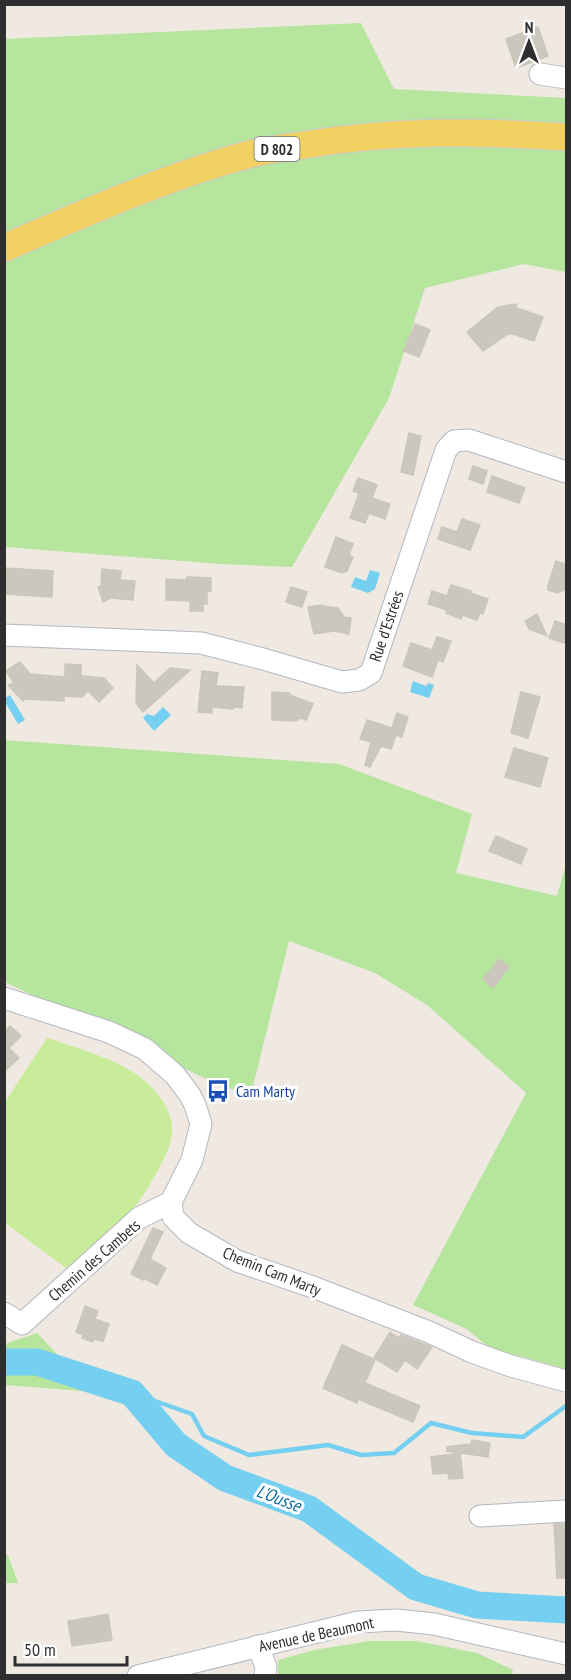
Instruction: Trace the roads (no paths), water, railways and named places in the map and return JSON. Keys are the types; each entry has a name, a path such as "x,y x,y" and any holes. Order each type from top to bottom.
{"main road":[{"name":"D 802","path":"4,248 170,178 253,153 343,138 427,132 567,137"}],"street":[{"path":"540,74 567,78"},
{"name":"Rue d’Estrées","path":"4,635 201,643 342,682 359,680 371,673 446,450 454,441 469,440 567,472"},
{"path":"4,998 109,1032 145,1049 175,1075 195,1105 201,1130 192,1160 171,1202"},
{"name":"Chemin des Cambets","path":"13,1318 139,1218 171,1202"},
{"name":"Chemin Cam Marty","path":"171,1202 173,1217 189,1233 237,1261 313,1287 501,1363 567,1381"},
{"path":"480,1516 567,1512"},
{"name":"Avenue de Beaumont","path":"138,1676 358,1622 396,1620 434,1624 567,1654"},
{"path":"258,1646 266,1667 266,1676"}],"water":[{"path":"370,570 380,573 375,589 368,593 351,587 355,577 366,581"},
{"path":"413,681 426,686 428,683 434,685 429,698 410,692"},
{"path":"10,695 25,720 18,724 5,702 5,698"},
{"path":"163,707 171,715 154,731 143,718 147,714 154,716"}],"waterway":[{"name":"L'Ousse","path":"4,1362 37,1362 132,1393 176,1445 225,1478 309,1509 416,1587 477,1605 566,1610"},
{"path":"132,1393 192,1414 204,1436 249,1455 328,1445 361,1455 394,1453 431,1423 472,1433 523,1437 566,1406"}],"place":[{"name":"Cam Marty","path":"218,1091"}]}
